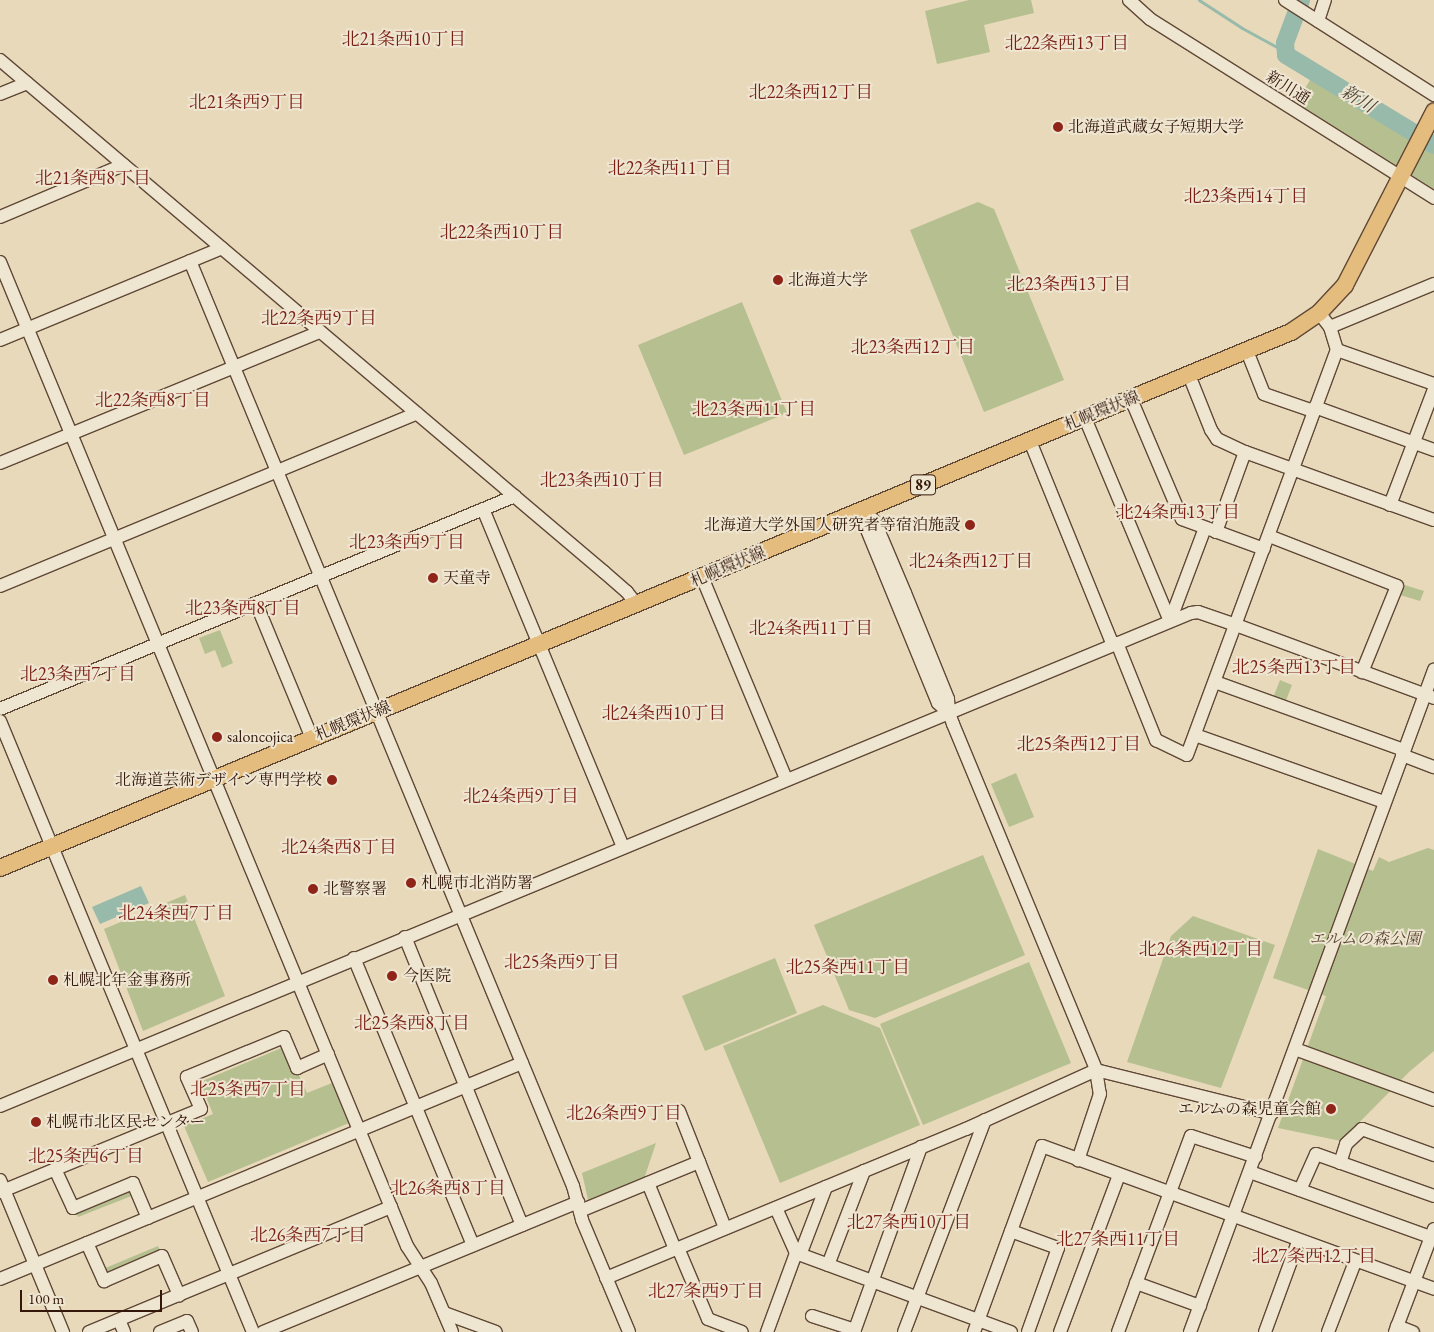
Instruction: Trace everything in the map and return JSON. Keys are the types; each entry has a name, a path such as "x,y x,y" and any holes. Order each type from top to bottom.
{"main road":[{"name":"札幌環状線","path":"0,868 1291,332 1319,313 1345,285 1434,112"}],"street":[{"name":"新川通","path":"1129,0 1150,19 1434,198"},
{"path":"1316,19 1325,0"},
{"path":"1286,1 1434,96"},
{"path":"0,60 515,496 627,592 636,604"},
{"path":"0,94 26,83"},
{"path":"0,217 124,165"},
{"path":"0,340 222,248"},
{"path":"190,261 461,914 629,1332"},
{"path":"0,262 407,1246 431,1283 451,1332"},
{"path":"1330,327 1434,284"},
{"path":"1030,441 1156,740 1188,755 1337,350 1330,327 1319,313"},
{"path":"0,463 320,332"},
{"path":"1337,350 1434,384"},
{"path":"1247,351 1264,394 1434,450"},
{"path":"1189,375 1211,430 1217,439 1245,452 1434,520"},
{"path":"1390,505 1434,389"},
{"path":"1131,399 1182,519 1264,549"},
{"path":"0,586 417,413"},
{"path":"1085,418 1170,621"},
{"path":"1170,621 1245,452"},
{"path":"0,709 515,496"},
{"path":"483,509 623,847"},
{"path":"864,509 875,522 901,584 948,699 949,712 1096,1070 1100,1094 1078,1160"},
{"path":"1269,536 1397,586 1362,672"},
{"path":"702,577 786,779"},
{"path":"256,603 312,738"},
{"path":"0,1106 1190,612 1198,612 1236,625 1429,696"},
{"path":"1190,1332 1272,1114 1384,802 1403,753 1429,696 1434,670"},
{"path":"1215,682 1403,753 1434,767"},
{"path":"0,722 253,1332"},
{"path":"1195,735 1384,802"},
{"path":"405,937 522,1224"},
{"path":"354,958 473,1245"},
{"path":"63,1332 1,1188 56,1169 201,1109 187,1077 284,1037 297,1068 328,1054"},
{"path":"1295,1049 1434,1100"},
{"path":"0,1279 522,1063"},
{"path":"606,1278 985,1120 1096,1070 1272,1114"},
{"path":"679,1111 725,1228"},
{"path":"904,1332 985,1120"},
{"path":"1340,1163 1346,1144 1362,1129 1434,1155"},
{"path":"1118,1332 1191,1136 1256,1157"},
{"path":"976,1326 1042,1146 1298,1242 1434,1289"},
{"path":"812,1316 854,1331 921,1147"},
{"path":"1300,1190 1316,1154 1434,1196"},
{"path":"263,1332 522,1224 648,1183 699,1162"},
{"path":"56,1169 73,1208 133,1183 148,1218"},
{"path":"828,1265 864,1171"},
{"path":"1250,1172 1432,1233 1396,1329 1413,1332"},
{"path":"1060,1332 1119,1175"},
{"path":"648,1183 708,1319 742,1332"},
{"path":"767,1332 826,1187"},
{"path":"89,1332 121,1326 179,1295 391,1207"},
{"path":"776,1208 798,1254 917,1298 976,1326 1011,1332"},
{"path":"1011,1230 1058,1248 1028,1332"},
{"path":"1265,1332 1298,1242"},
{"path":"87,1243 104,1281 162,1256 179,1295"},
{"path":"1328,1332 1355,1262"},
{"path":"1136,1283 1200,1306"},
{"path":"444,1313 496,1332"},
{"path":"160,1332 187,1321 192,1332"}],"green space":[{"path":"969,0 1031,0 1034,13 984,25 990,52 937,64 925,11"},
{"path":"1311,78 1434,154 1434,189 1297,103"},
{"path":"978,202 994,209 1064,380 984,412 910,230"},
{"path":"742,302 787,413 684,455 638,345"},
{"path":"1401,584 1424,591 1420,601 1397,594"},
{"path":"220,630 233,663 222,668 215,650 205,654 199,638"},
{"path":"1280,680 1292,685 1285,703 1273,698"},
{"path":"1016,773 1034,817 1009,827 991,784"},
{"name":"エルムの森公園","path":"1428,848 1434,850 1434,1051 1409,1072 1341,1141 1278,1128 1326,996 1273,978 1318,849 1373,871 1379,857 1389,862"},
{"path":"983,855 1025,955 875,1018 849,1010 814,925"},
{"path":"185,895 225,996 143,1031 104,929"},
{"path":"1193,916 1275,945 1221,1088 1127,1062 1171,936"},
{"path":"775,958 797,1013 705,1051 682,996"},
{"path":"1029,962 1071,1063 923,1125 880,1024"},
{"path":"823,1005 880,1028 920,1125 780,1183 723,1046"},
{"path":"286,1046 307,1093 332,1083 349,1123 208,1182 184,1126 213,1114 200,1082"},
{"path":"656,1143 643,1182 589,1204 582,1173"},
{"path":"131,1188 134,1195 78,1217 75,1210"},
{"path":"158,1246 162,1255 107,1278 103,1269"}],"shaded area":[{"path":"141,886 149,903 100,924 92,907"}],"waterway":[{"path":"1199,0 1242,28 1284,51"},
{"name":"新川","path":"1301,0 1285,43 1286,55 1434,145"}],"place":[{"name":"北海道武蔵女子短期大学","path":"1058,127"},
{"name":"北海道大学","path":"778,280"},
{"name":"北海道大学外国人研究者等宿泊施設","path":"970,525"},
{"name":"天童寺","path":"433,578"},
{"name":"saloncojica","path":"217,737"},
{"name":"北海道芸術デザイン専門学校","path":"332,780"},
{"name":"札幌市北消防署","path":"411,883"},
{"name":"北警察署","path":"313,889"},
{"name":"今医院","path":"392,976"},
{"name":"札幌北年金事務所","path":"53,980"},
{"name":"エルムの森児童会館","path":"1331,1109"},
{"name":"札幌市北区民センター","path":"36,1122"}],"district":[{"name":"北21条西10丁目","path":"404,39"},
{"name":"北22条西13丁目","path":"1067,43"},
{"name":"北22条西12丁目","path":"811,92"},
{"name":"北21条西9丁目","path":"247,102"},
{"name":"北22条西11丁目","path":"670,168"},
{"name":"北21条西8丁目","path":"93,178"},
{"name":"北23条西14丁目","path":"1246,196"},
{"name":"北22条西10丁目","path":"502,232"},
{"name":"北23条西13丁目","path":"1069,284"},
{"name":"北22条西9丁目","path":"319,318"},
{"name":"北23条西12丁目","path":"913,347"},
{"name":"北22条西8丁目","path":"153,400"},
{"name":"北23条西11丁目","path":"754,409"},
{"name":"北23条西10丁目","path":"602,480"},
{"name":"北24条西13丁目","path":"1178,512"},
{"name":"北23条西9丁目","path":"407,542"},
{"name":"北24条西12丁目","path":"971,561"},
{"name":"北23条西8丁目","path":"243,608"},
{"name":"北24条西11丁目","path":"811,628"},
{"name":"北25条西13丁目","path":"1294,667"},
{"name":"北23条西7丁目","path":"78,674"},
{"name":"北24条西10丁目","path":"664,713"},
{"name":"北25条西12丁目","path":"1079,744"},
{"name":"北24条西9丁目","path":"521,796"},
{"name":"北24条西8丁目","path":"339,847"},
{"name":"北24条西7丁目","path":"176,913"},
{"name":"北26条西12丁目","path":"1201,949"},
{"name":"北25条西9丁目","path":"562,962"},
{"name":"北25条西11丁目","path":"848,967"},
{"name":"北25条西8丁目","path":"412,1023"},
{"name":"北25条西7丁目","path":"248,1089"},
{"name":"北26条西9丁目","path":"624,1113"},
{"name":"北25条西6丁目","path":"86,1156"},
{"name":"北26条西8丁目","path":"448,1188"},
{"name":"北27条西10丁目","path":"909,1222"},
{"name":"北26条西7丁目","path":"308,1235"},
{"name":"北27条西11丁目","path":"1118,1239"},
{"name":"北27条西12丁目","path":"1314,1256"},
{"name":"北27条西9丁目","path":"706,1291"}]}
